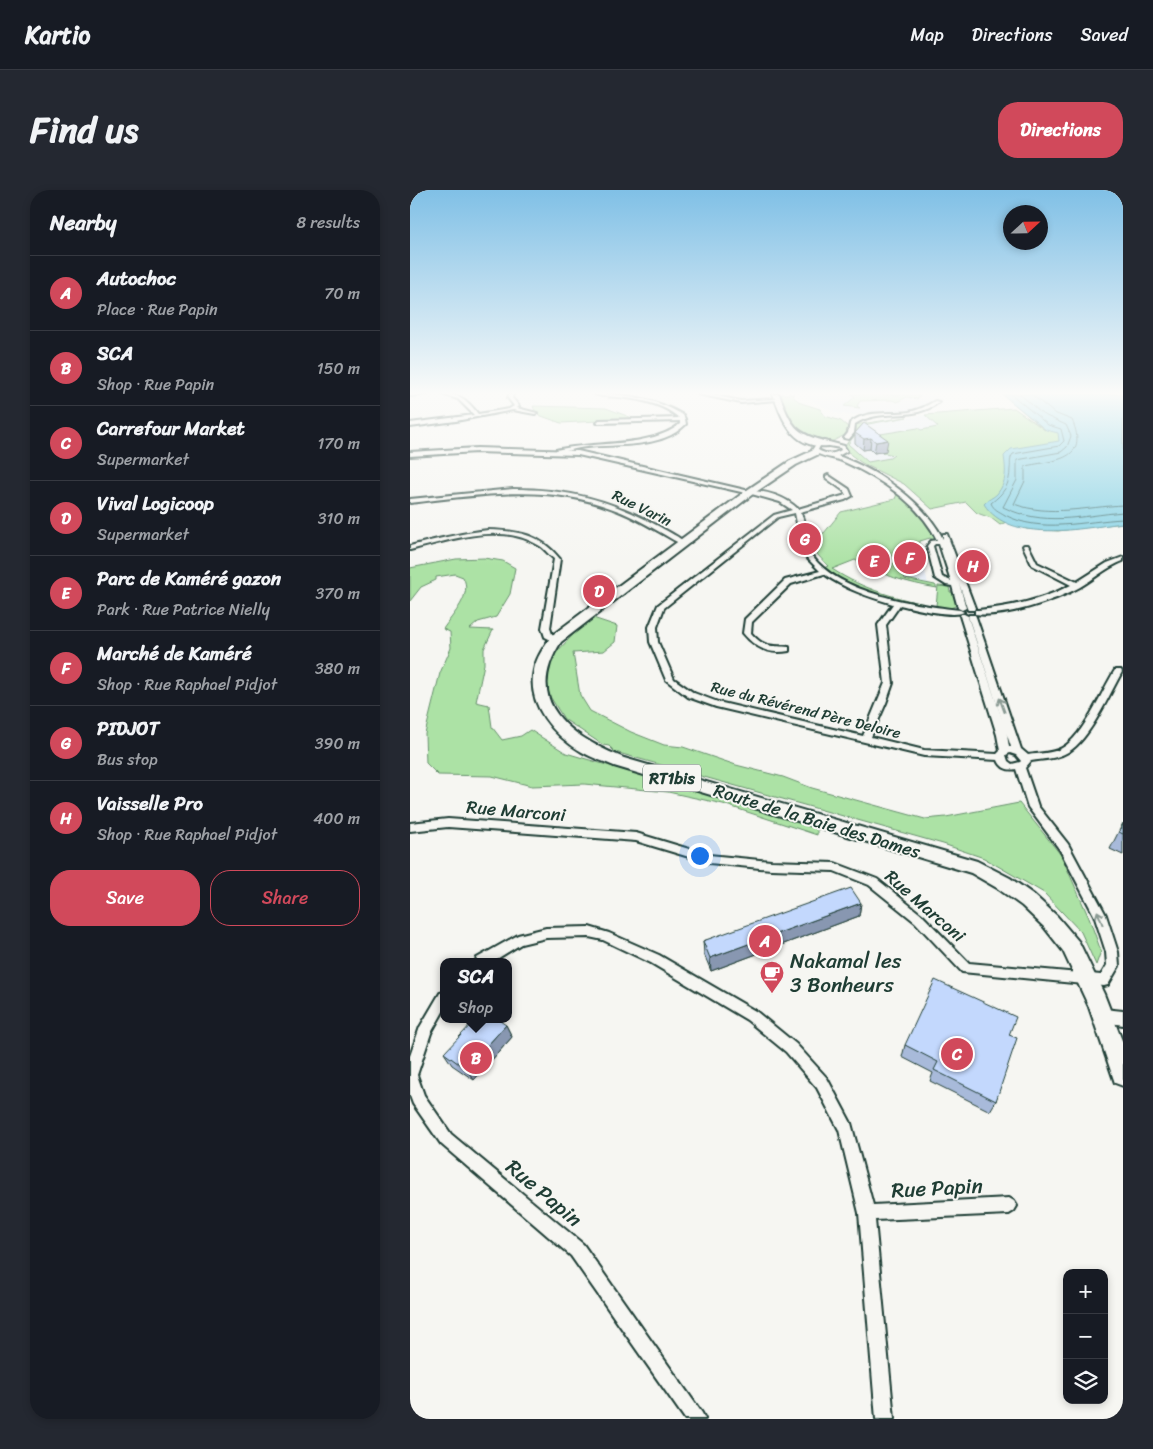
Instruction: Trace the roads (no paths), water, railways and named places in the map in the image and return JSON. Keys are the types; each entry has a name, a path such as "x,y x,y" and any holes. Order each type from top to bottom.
{"main road":[{"name":"Route de la Baie des Dames","path":"821,453 793,463 750,492 556,640 541,665 539,675 540,695 544,705 558,726 584,747 619,762 977,868 1022,894 1071,946 1088,981 1113,1017 1123,1075"}],"street":[{"path":"410,454 454,451"},
{"path":"532,451 578,453 777,498 788,503 796,510 802,522 802,544 809,556 825,572 855,588 897,604 968,612 1027,606 1044,602 1078,584 1108,564 1123,559"},
{"path":"821,453 830,451"},
{"path":"845,451 903,491 942,528 954,584 968,612 1002,735 1003,754 1007,765 1047,756 1070,747 1080,736 1118,672"},
{"path":"821,453 850,462 900,494 926,518 944,542 1017,751 1023,762 1033,807 1064,847 1100,915 1112,952 1113,966 1104,981 1088,981"},
{"name":"Rue du Révérend Père Deloire","path":"828,477 846,490 849,496 776,516 661,607 653,627 654,642 663,668 670,680 691,695 716,704 866,738 924,754 1003,754 1017,751"},
{"name":"Rue Varin","path":"410,501 500,490 548,490 614,506 683,543"},
{"path":"410,548 475,533 509,532 529,537 550,548 557,559 546,628 548,635 556,640"},
{"path":"944,542 933,542 930,546 939,578 954,584"},
{"path":"1026,546 1034,564 1078,584"},
{"path":"786,649 774,651 756,644 747,633 748,621 788,582 825,572"},
{"path":"866,738 889,683 882,625 897,604"},
{"name":"Rue Marconi","path":"410,827 448,823 636,837 709,859 771,865 835,866 873,882 919,919 966,968 1088,981"},
{"path":"488,958 518,940 546,933 589,932 605,936 641,951 752,1016 791,1048 822,1083 846,1128 867,1213 885,1419"},
{"name":"Rue Papin","path":"440,1004 425,1031 410,1075 418,1099 446,1139 577,1250 696,1419"},
{"name":"Rue Papin","path":"867,1213 1009,1206"}],"water":[{"path":"1009,451 1123,451 1123,523 1048,531 1011,525 996,517 984,504 997,494 1003,485 1005,471 1004,456"}],"place":[{"name":"PIDJOT","path":"805,539"},
{"name":"Marché de Kaméré","path":"910,558"},
{"name":"Parc de Kaméré gazon","path":"874,561"},
{"name":"Vaisselle Pro","path":"973,566"},
{"name":"Vival Logicoop","path":"599,591"},
{"name":"Autochoc","path":"765,941"},
{"name":"Nakamal les 3 Bonheurs","path":"772,994"},
{"name":"Carrefour Market","path":"957,1054"},
{"name":"SCA","path":"476,1058"}]}
